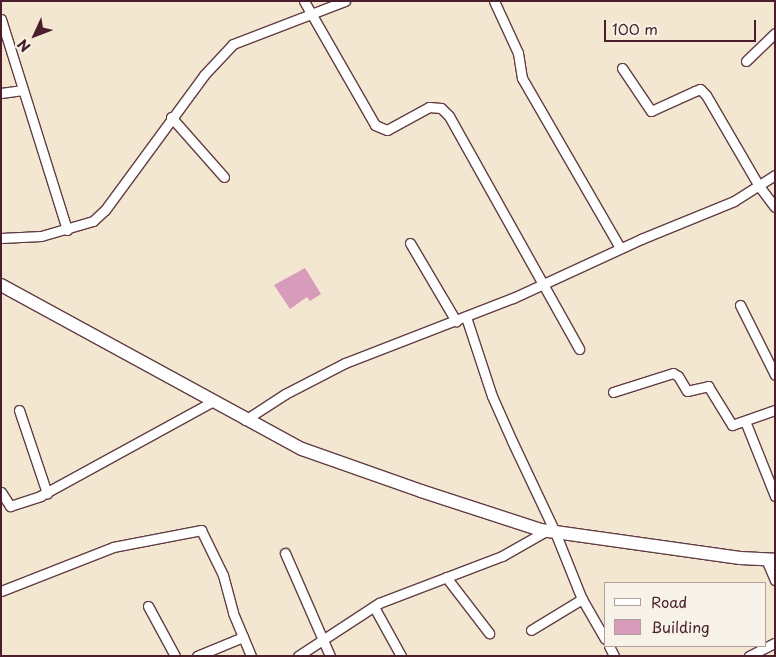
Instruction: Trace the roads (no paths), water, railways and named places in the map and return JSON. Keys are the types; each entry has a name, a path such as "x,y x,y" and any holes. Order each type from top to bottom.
{"main road":[{"path":"4,289 302,449 510,522 550,531 740,558 770,560"}],"street":[{"path":"304,1 310,15 375,125 380,130 387,130 430,107 441,108 449,116 579,349"},
{"path":"1,238 41,236 93,221 105,210 171,118 233,44 259,31 310,15 345,1"},
{"path":"494,1 518,53 522,78 620,248"},
{"path":"1,19 67,230"},
{"path":"746,61 775,33"},
{"path":"622,68 651,111 700,89 759,186 775,207"},
{"path":"1,93 23,90"},
{"path":"171,118 224,177"},
{"path":"245,420 285,394 345,363 466,317 544,284 620,248 734,201 775,174"},
{"path":"410,243 456,321"},
{"path":"740,305 775,375"},
{"path":"466,317 492,396 550,531 582,599 604,637"},
{"path":"613,392 676,374 687,391 708,386 729,423 745,421 775,410"},
{"path":"1,492 13,506 46,493 212,402"},
{"path":"20,410 46,493"},
{"path":"745,421 775,496"},
{"path":"1,591 113,547 201,530 223,575 251,656"},
{"path":"298,656 374,607 502,556 550,531"},
{"path":"285,553 322,642 330,656"},
{"path":"770,560 775,580"},
{"path":"446,577 488,633"},
{"path":"531,630 582,599"},
{"path":"148,606 175,656"},
{"path":"374,607 401,656"},
{"path":"198,656 243,637"},
{"path":"749,656 775,643"}]}
